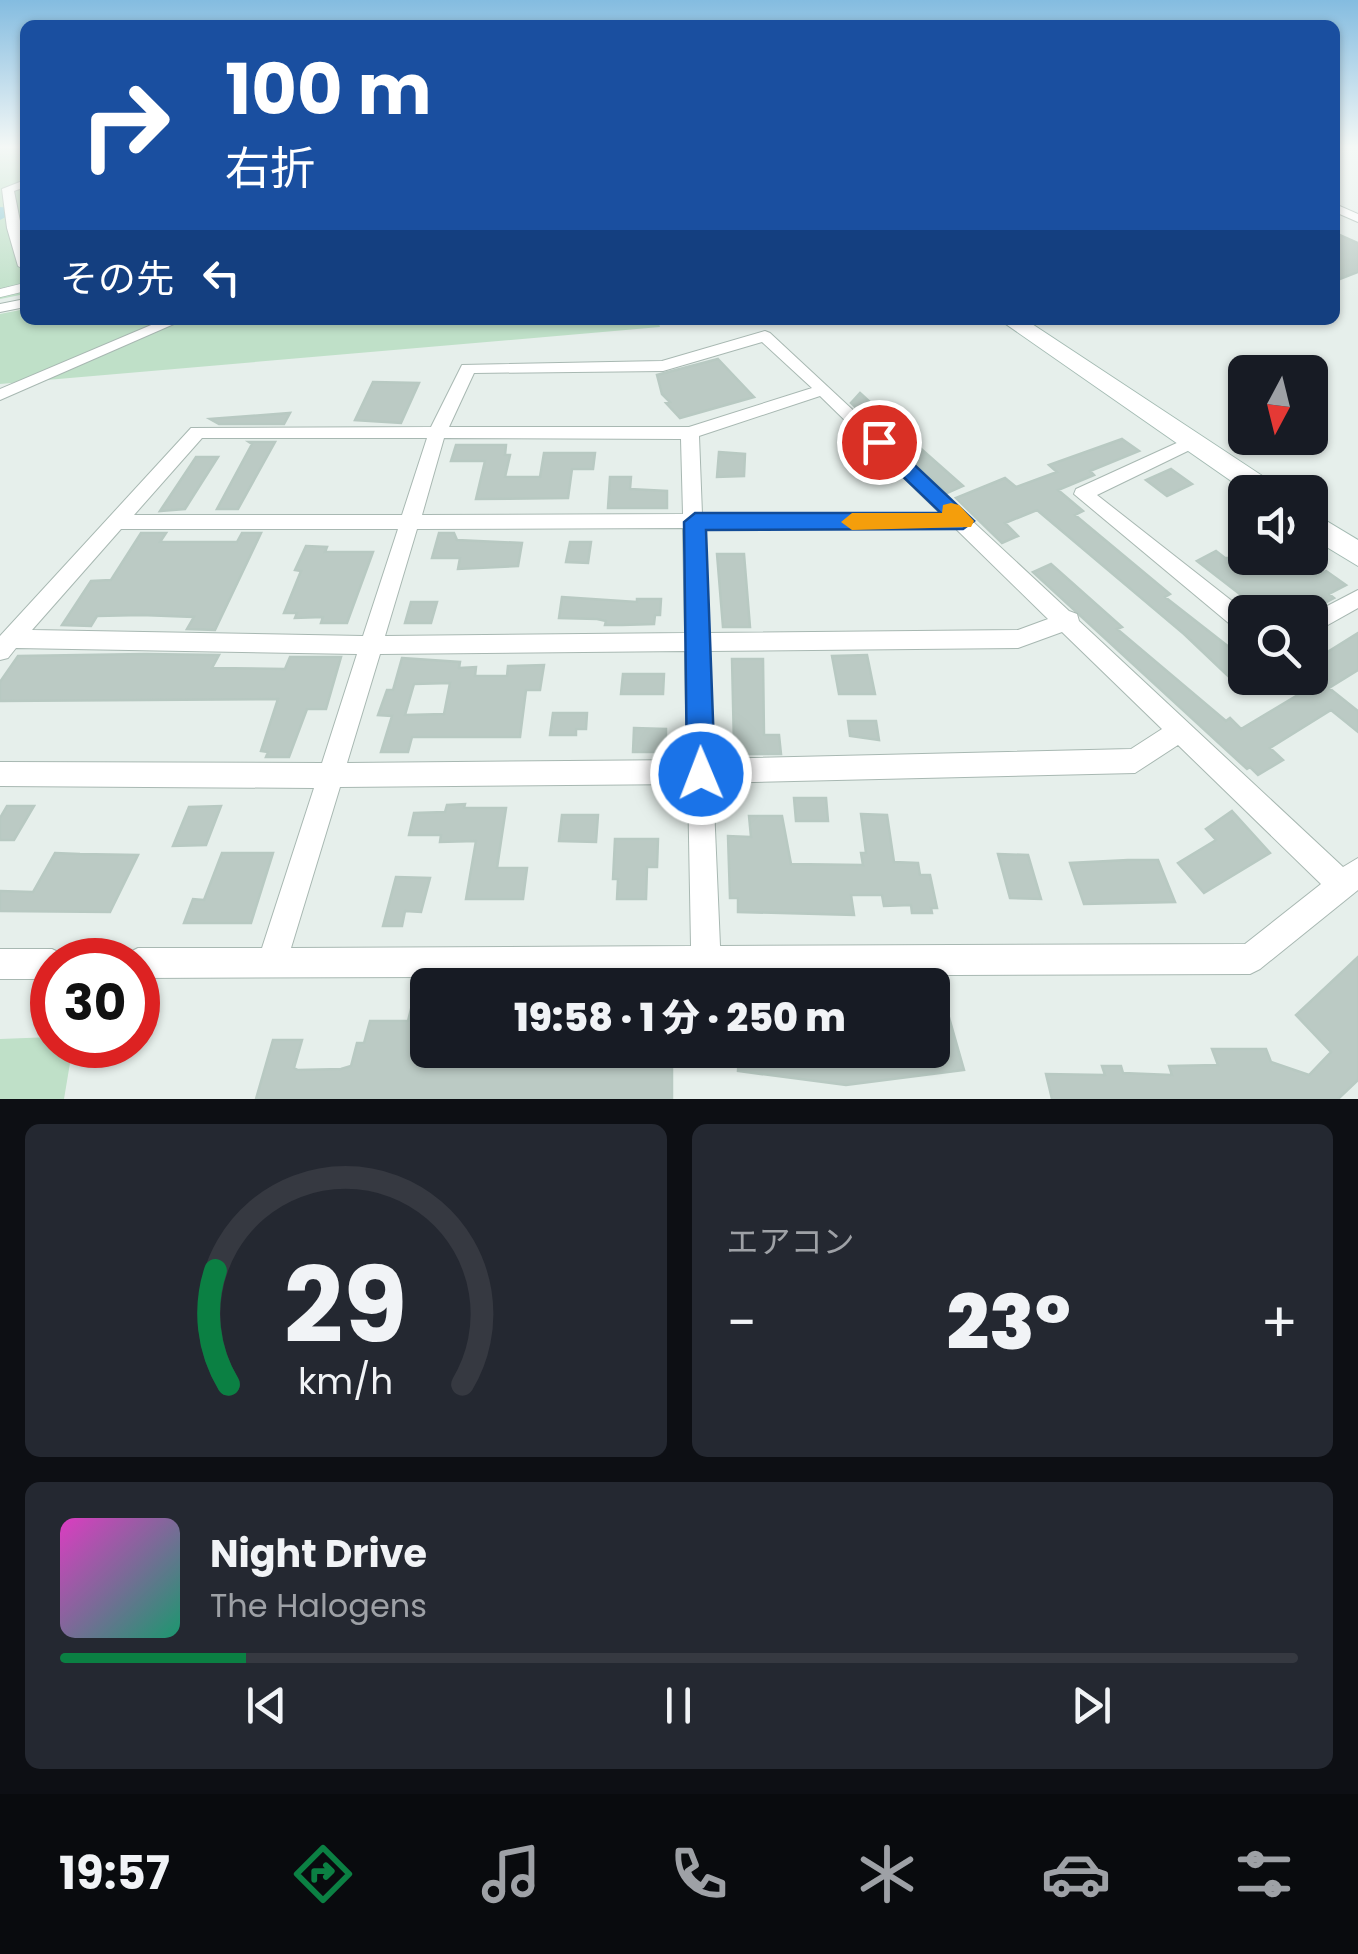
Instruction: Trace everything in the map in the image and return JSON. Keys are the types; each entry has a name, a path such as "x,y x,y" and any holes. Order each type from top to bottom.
{"street":[{"path":"6,197 20,251"},
{"path":"0,395 164,325"},
{"path":"1018,325 1241,475"},
{"path":"160,963 272,963 1250,959 1350,878 1180,730 1069,620 765,336 664,366 468,368 438,431 272,963"},
{"path":"5,645 197,432 690,432 823,390"},
{"path":"690,432 706,961"},
{"path":"1192,442 1083,494 1228,610"},
{"path":"116,522 963,521"},
{"path":"1328,534 1358,554"},
{"path":"1328,616 1358,598"},
{"path":"5,645 1018,639 1069,620"},
{"path":"0,774 330,778 701,774 1135,760 1180,730"},
{"path":"0,964 30,964"}],"green space":[{"path":"0,197 20,197 20,295 0,299"},
{"path":"20,310 20,325 660,327 0,384 0,314"},
{"path":"30,1038 30,1068 69,1068 64,1099 0,1099 0,1039"}],"building":[{"path":"1340,235 1358,243 1358,272 1340,279"},
{"path":"718,359 754,397 680,418 666,403 670,402 662,394 657,375"},
{"path":"373,382 419,383 401,423 355,420"},
{"path":"860,393 963,486 947,493 851,403"},
{"path":"290,413 284,424 219,424 210,419"},
{"path":"1122,439 1139,451 1090,471 1094,475 1058,490 1083,511 1075,515 1170,594 1165,597 1228,646 1228,676 1037,510 1005,523 1018,536 1002,543 956,498 1005,478 1016,487 1057,472 1049,465"},
{"path":"249,442 275,442 238,509 217,509 252,444"},
{"path":"456,445 506,445 505,455 510,455 505,477 540,477 544,453 595,453 593,469 572,469 568,498 476,499 485,461 451,461"},
{"path":"719,452 745,454 744,476 717,477"},
{"path":"196,457 218,457 185,509 160,511"},
{"path":"1171,469 1192,484 1167,496 1146,480"},
{"path":"610,477 631,477 630,489 667,491 667,508 608,508"},
{"path":"141,533 166,533 160,542 237,542 242,533 261,533 215,630 187,629 194,617 141,615 97,616 91,626 62,625 91,581 111,580"},
{"path":"439,533 454,533 457,540 522,543 518,566 458,569 460,558 432,558"},
{"path":"570,542 591,542 588,563 566,562"},
{"path":"306,546 327,547 325,552 373,552 347,623 321,623 323,617 295,618 297,613 284,613 301,571 295,570"},
{"path":"1216,551 1228,558 1228,575 1317,576 1328,572 1346,585 1329,594 1334,598 1328,601 1328,595 1241,595 1197,561"},
{"path":"717,554 744,554 750,627 723,627"},
{"path":"1051,564 1122,627 1117,629 1226,721 1230,718 1241,729 1298,695 1328,695 1328,652 1358,633 1358,670 1329,688 1358,711 1358,732 1331,710 1270,748 1283,760 1258,775 1033,572"},
{"path":"562,597 637,602 661,599 660,615 655,615 654,624 622,625 605,625 606,621 597,619 559,618"},
{"path":"411,602 437,602 431,623 405,623"},
{"path":"219,655 212,668 285,669 290,657 341,657 326,709 307,709 289,757 266,757 268,752 261,751 278,699 0,701 0,682 18,656"},
{"path":"867,655 875,694 839,694 832,656"},
{"path":"402,658 460,662 459,668 476,667 475,676 507,676 508,666 544,665 540,690 526,690 520,737 412,737 408,752 381,752 392,716 378,715 387,690 393,690","holes":["450,683 444,714 405,715 414,684"]},
{"path":"732,659 763,659 764,735 779,735 781,754 741,754 740,746 734,746"},
{"path":"623,674 664,674 663,694 621,694"},
{"path":"553,713 587,713 586,729 576,729 576,735 550,735"},
{"path":"848,721 876,721 879,740 850,736"},
{"path":"634,728 666,729 666,752 633,752"},
{"path":"794,798 826,798 828,821 796,821"},
{"path":"465,804 464,808 506,808 497,868 527,868 523,899 466,899 476,841 440,842 441,835 409,835 414,813 445,812 447,805"},
{"path":"7,806 34,806 14,840 0,840 0,818"},
{"path":"221,806 206,845 173,846 189,807"},
{"path":"1232,811 1270,853 1204,893 1178,863 1216,840 1206,829"},
{"path":"861,814 887,815 894,862 918,863 920,875 930,875 937,908 931,908 932,913 912,913 911,905 884,906 882,895 851,895 854,915 738,912 738,898 730,898 728,836 751,837 749,816 782,816 791,864 863,865 861,853 866,853"},
{"path":"562,815 598,815 596,842 559,841"},
{"path":"615,839 658,839 657,867 647,867 646,899 617,899 618,879 613,879"},
{"path":"55,853 138,855 110,912 0,911 0,891 33,892"},
{"path":"222,853 273,853 251,923 184,923 193,899 204,900"},
{"path":"998,854 1028,855 1041,899 1010,898"},
{"path":"1158,860 1175,902 1084,904 1070,863"},
{"path":"396,877 430,878 421,912 405,911 402,926 383,926"},
{"path":"1358,957 1358,1080 1338,1099 1052,1099 1046,1074 1105,1075 1102,1066 1121,1066 1123,1073 1172,1075 1169,1066 1218,1065 1212,1049 1266,1049 1271,1062 1309,1075 1331,1052 1296,1015"},
{"path":"410,1013 410,1068 672,1068 672,1099 256,1099 273,1040 302,1040 294,1068 298,1070 341,1069 351,1066 357,1043 364,1043 370,1021 408,1021"},
{"path":"950,1021 964,1070 846,1085 738,1071 950,1068"}],"waterway":[{"path":"0,214 5,212"}],"slow traffic":[{"path":"852,522 963,521 951,510"}],"route":[{"path":"701,774 695,522 963,521 879,442"}]}
